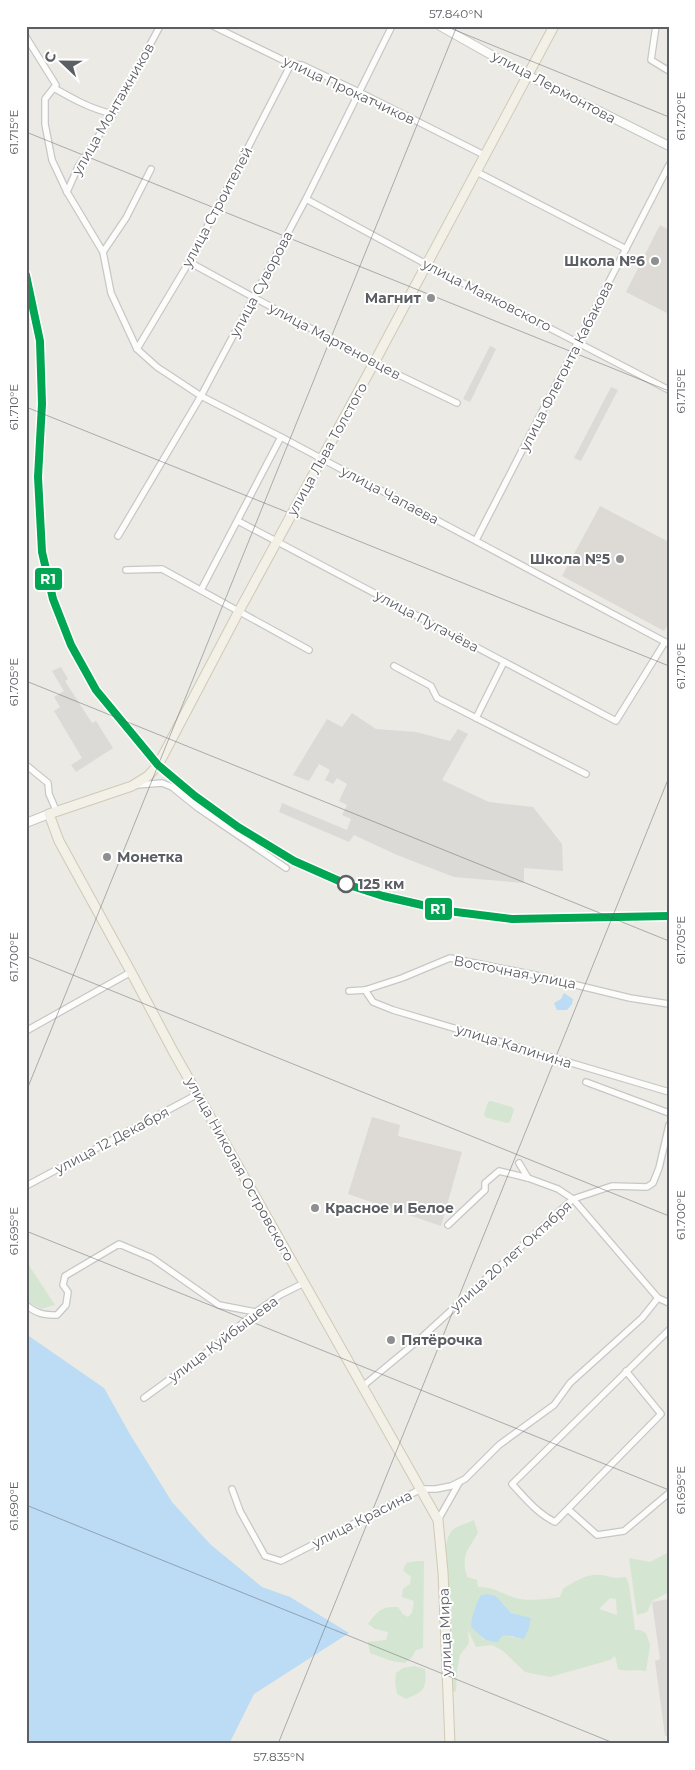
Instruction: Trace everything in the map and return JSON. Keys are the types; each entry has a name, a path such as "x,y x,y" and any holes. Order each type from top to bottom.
{"main road":[{"name":"улица Льва Толстого","path":"52,812 132,786 148,776 158,765 554,26"},
{"name":"улица Николая Островского","path":"52,812 59,841 198,1094 438,1520"},
{"name":"улица Мира","path":"438,1520 443,1572 450,1744"}],"street":[{"name":"улица Монтажников","path":"67,192 78,167 113,114 160,26"},
{"name":"улица Прокатчиков","path":"212,26 291,64 302,66 359,92 484,155"},
{"name":"улица Суворова","path":"118,536 201,396 306,199 392,26"},
{"name":"улица Лермонтова","path":"440,26 527,75 669,146"},
{"path":"656,26 651,60 669,71"},
{"path":"26,38 56,85 54,88 81,104 113,114"},
{"name":"улица Строителей","path":"137,349 189,262 291,64"},
{"name":"улица Чапаева","path":"54,88 45,99 45,124 52,160 67,192 103,252 111,293 137,349 157,368 201,396 322,458 667,643"},
{"name":"улица Флегонта Кабакова","path":"476,540 669,164"},
{"path":"103,252 126,218 151,169"},
{"path":"475,171 626,249"},
{"name":"улица Маяковского","path":"306,199 426,264 669,390"},
{"name":"улица Мартеновцев","path":"189,262 374,363 457,403"},
{"path":"201,590 281,437"},
{"name":"улица Пугачёва","path":"238,521 616,721 667,643"},
{"path":"126,570 162,569 309,650"},
{"path":"476,718 504,662"},
{"path":"394,666 431,686 437,698 586,774"},
{"path":"26,764 48,783 52,812 26,823"},
{"path":"132,786 162,783 172,787 198,808 286,868"},
{"name":"Восточная улица","path":"349,991 365,990 402,978 450,958 535,975 630,998 669,1004"},
{"path":"26,1031 132,972"},
{"name":"улица Калинина","path":"365,990 373,1002 393,1010 669,1092"},
{"name":"улица Калинина","path":"586,1082 669,1113"},
{"name":"улица 12 Декабря","path":"26,1186 198,1094"},
{"name":"улица 20 лет Октября","path":"363,1386 421,1338 573,1199 612,1186 647,1187 654,1183 669,1126"},
{"path":"519,1163 528,1178"},
{"path":"448,1225 485,1190 485,1183 499,1171 528,1178 558,1189 573,1199 658,1298 669,1303"},
{"path":"26,1305 35,1313 57,1315 66,1305 68,1292 63,1285 65,1276 119,1244 152,1258 219,1305 256,1312"},
{"name":"улица Куйбышева","path":"144,1398 210,1350 256,1312 280,1295 304,1283"},
{"name":"улица Красина","path":"232,1489 240,1511 265,1556 281,1562 421,1489 440,1488 459,1483 469,1476 499,1445 554,1405 570,1383 642,1318 658,1298"},
{"path":"626,1371 661,1414 569,1510 555,1522 542,1515 530,1505 512,1484 626,1371 669,1330"},
{"path":"438,1520 459,1483"},
{"path":"569,1510 597,1535 624,1531 669,1493"}],"shaded area":[{"name":"Школа №6","path":"660,225 669,230 669,314 626,292"},
{"path":"490,346 496,349 470,402 463,399"},
{"path":"611,387 618,390 581,461 574,458"},
{"name":"Школа №5","path":"600,506 669,542 669,623 664,631 562,576"},
{"path":"61,667 68,679 65,681 92,723 96,721 113,748 76,772 71,765 82,758 54,711 60,707 54,697 64,691 52,671"},
{"path":"352,713 376,729 416,732 450,741 458,729 468,734 442,780 489,802 533,807 562,844 563,871 524,868 524,883 454,877 397,855 354,835 349,842 279,812 282,803 347,830 351,819 342,815 347,805 339,801 347,784 337,778 333,784 325,780 330,770 319,764 309,781 293,775 327,719 342,727"},
{"path":"372,1117 400,1125 398,1136 462,1152 441,1226 348,1194"},
{"path":"669,1599 669,1736 665,1736 655,1661 660,1659 652,1602"}],"green space":[{"path":"491,1101 512,1107 514,1110 510,1122 507,1123 485,1117 484,1114 488,1102"},
{"path":"26,1261 55,1305 41,1309 30,1303 26,1296"},
{"path":"474,1520 478,1533 466,1554 465,1570 467,1577 477,1580 478,1587 489,1588 515,1598 540,1600 560,1597 563,1589 591,1575 615,1578 626,1577 629,1585 635,1630 646,1633 650,1645 646,1671 618,1669 615,1656 610,1660 550,1677 525,1672 503,1651 492,1645 476,1647 468,1630 469,1643 460,1655 456,1691 450,1694 446,1546 450,1534 455,1528","holes":["481,1595 496,1596 511,1613 530,1619 514,1638 507,1635 483,1639 476,1631","610,1598 616,1599 617,1615 599,1609"]},
{"path":"669,1552 669,1592 652,1601 647,1612 637,1615 629,1558 650,1562"},
{"path":"424,1561 423,1648 416,1650 405,1663 392,1661 370,1653 368,1642 386,1640 388,1632 375,1629 368,1624 377,1613 384,1609 398,1607 408,1617 412,1613 414,1601 402,1597 403,1589 410,1584 411,1577 403,1570 406,1563"},
{"path":"414,1666 425,1669 425,1685 417,1694 406,1699 397,1694 396,1673 403,1668"}],"water":[{"path":"564,993 573,999 572,1004 567,1010 557,1010 554,1003 561,999"},
{"path":"26,1334 104,1388 172,1502 210,1544 262,1587 290,1597 349,1633 254,1694 229,1744 26,1744"},
{"path":"481,1595 496,1596 511,1613 531,1618 524,1639 502,1636 498,1642 493,1641 483,1638 471,1627 475,1607"}],"transit line":[{"name":"R1","path":"26,275 40,341 42,404 38,477 42,552 53,599 71,645 96,690 158,765 195,796 238,827 294,861 346,884 383,896 448,911 512,919 669,916"}],"place":[{"name":"Школа №6","path":"655,261"},
{"name":"Магнит","path":"431,298"},
{"name":"Школа №5","path":"620,559"},
{"name":"Монетка","path":"107,857"},
{"name":"125 км","path":"346,884"},
{"name":"Красное и Белое","path":"315,1208"},
{"name":"Пятёрочка","path":"391,1340"}]}
